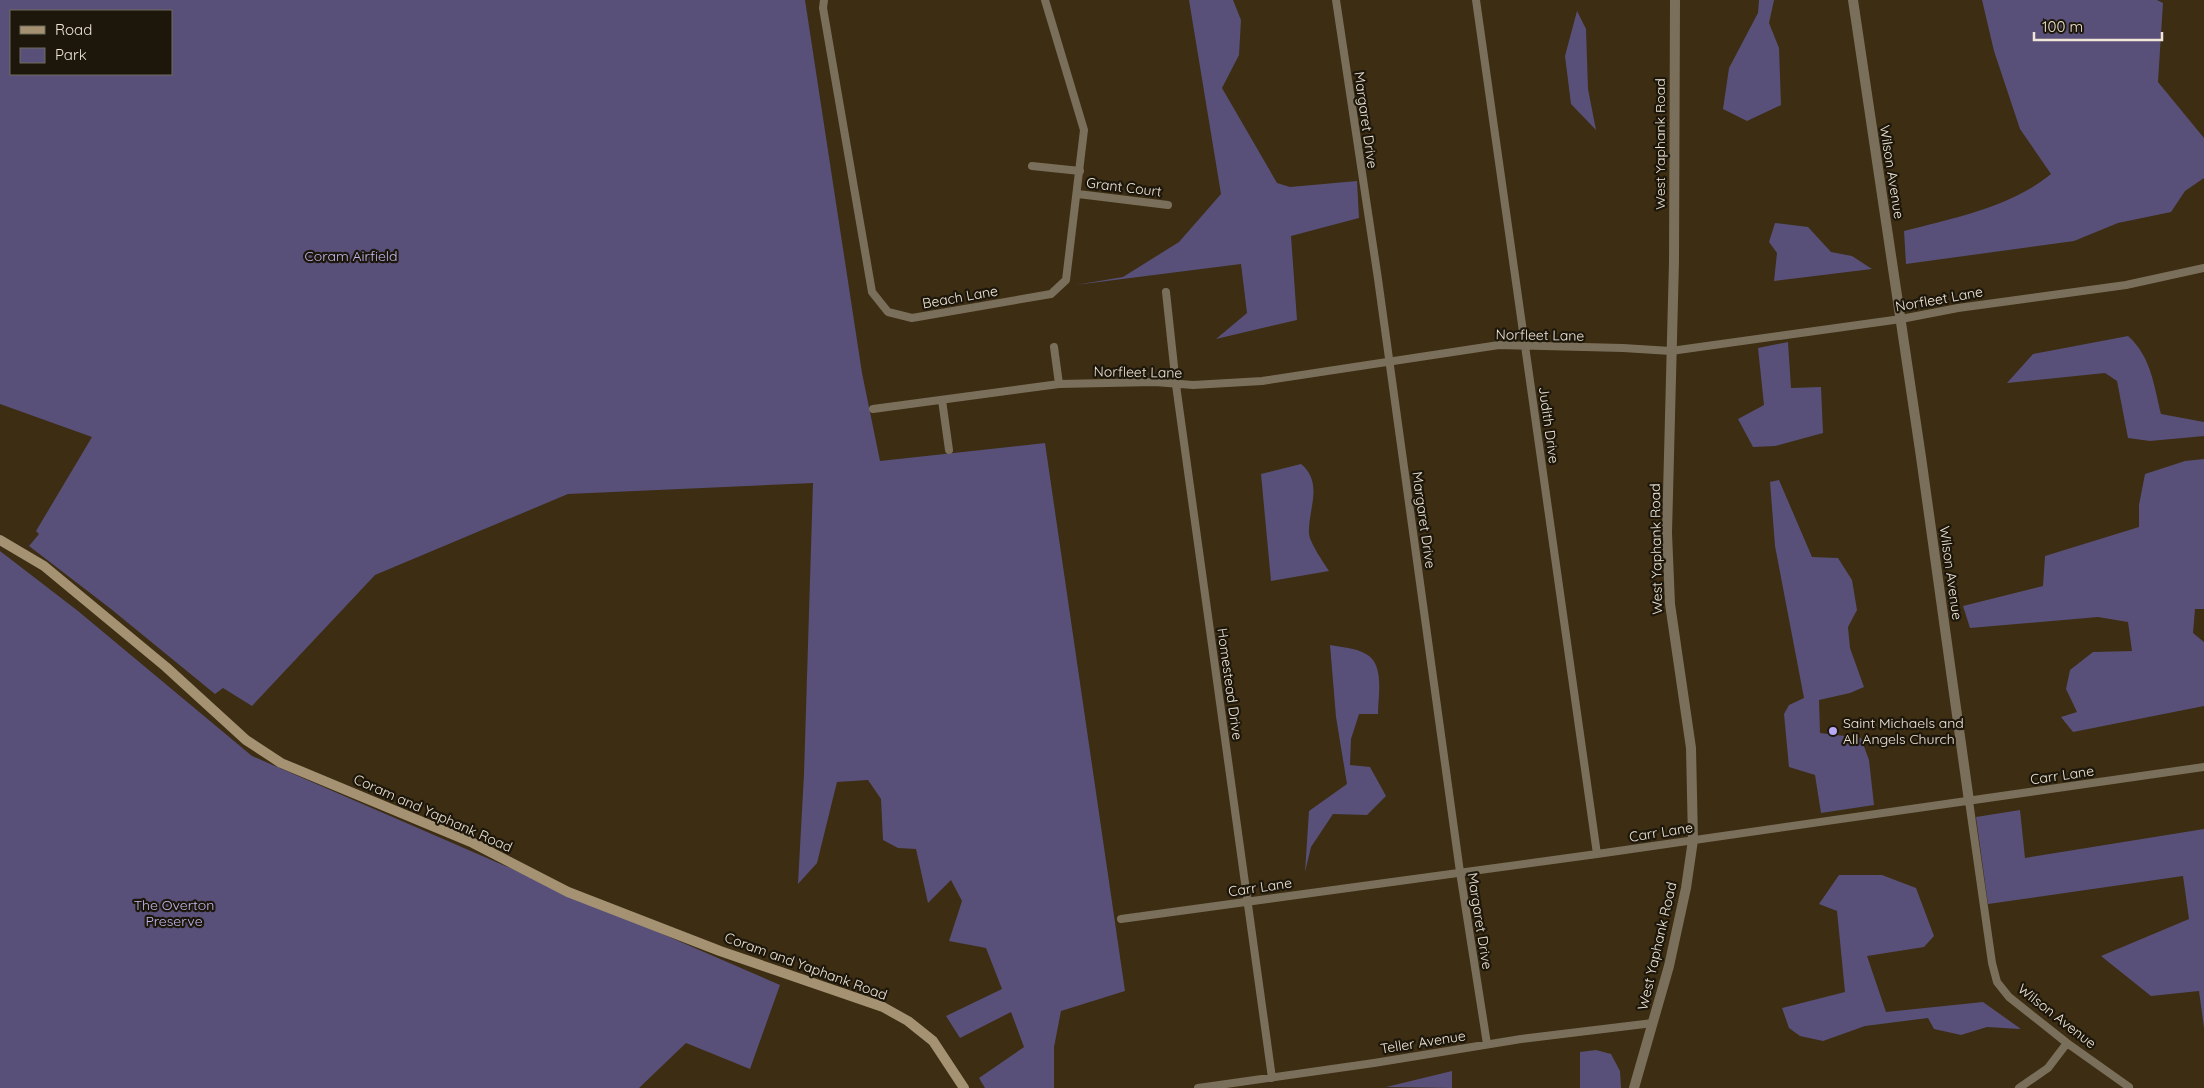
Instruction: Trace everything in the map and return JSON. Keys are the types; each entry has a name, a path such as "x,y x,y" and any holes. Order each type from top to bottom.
{"main road":[{"name":"Coram and Yaphank Road","path":"0,540 44,566 166,667 246,740 281,763 473,843 568,892 720,951 883,1007 908,1022 933,1041 964,1088"}],"street":[{"name":"Beach Lane","path":"824,0 823,8 841,123 872,292 888,312 912,318 1051,294 1066,280 1078,194 1084,130 1045,0"},
{"name":"Margaret Drive","path":"1336,0 1389,361 1460,872 1487,1044"},
{"name":"Judith Drive","path":"1476,0 1597,854"},
{"name":"West Yaphank Road","path":"1634,1088 1669,966 1686,888 1692,840 1691,748 1670,604 1667,533 1674,261 1675,0"},
{"name":"Wilson Avenue","path":"1853,0 1901,319 1992,963 1997,982 2009,997 2067,1043 2129,1087"},
{"path":"1032,166 1080,172"},
{"name":"Grant Court","path":"1078,194 1168,205"},
{"name":"Norfleet Lane","path":"873,409 1059,384 1155,382 1176,385 1262,381 1499,345 1671,351 1901,319 1958,308 2126,286 2204,268"},
{"name":"Homestead Drive","path":"1166,292 1176,385 1272,1078"},
{"path":"1054,347 1059,384"},
{"path":"942,400 949,450"},
{"name":"Carr Lane","path":"1121,919 1597,854 2204,767"},
{"name":"Teller Avenue","path":"1198,1088 1487,1044 1653,1023"},
{"path":"2018,1088 2048,1068 2067,1043"}],"green space":[{"name":"Coram Airfield","path":"0,0 805,0 862,373 880,461 1045,443 1125,991 1061,1011 1054,1047 1054,1088 985,1088 979,1078 1024,1047 1011,1012 960,1038 946,1016 1002,989 986,948 949,941 962,901 951,880 928,903 916,849 898,848 883,840 881,799 868,780 837,782 817,863 798,884 804,774 813,483 568,494 375,575 252,706 223,688 215,694 111,609 29,546 39,534 36,531 92,437 0,404"},
{"path":"1189,0 1233,0 1241,20 1239,55 1222,88 1277,183 1290,187 1357,181 1359,218 1291,236 1297,320 1216,339 1247,313 1241,264 1075,285 1123,277 1179,242 1221,194"},
{"path":"1759,0 1774,0 1769,23 1779,48 1781,105 1747,121 1723,109 1729,68 1758,13"},
{"path":"1982,0 2157,0 2163,3 2158,82 2204,138 2204,178 2185,191 2171,212 2118,223 2074,241 1906,264 1904,231 1961,216 2000,203 2018,195 2051,174 2020,129 1994,51"},
{"path":"1577,11 1586,29 1588,89 1596,130 1571,104 1565,56"},
{"path":"1775,223 1808,227 1831,252 1852,256 1872,269 1774,281 1777,253 1769,242"},
{"path":"2128,336 2136,344 2147,362 2154,382 2161,414 2204,422 2204,436 2150,441 2128,438 2117,381 2105,373 2007,383 2033,354"},
{"path":"1788,342 1791,388 1821,387 1823,433 1775,446 1753,447 1738,419 1764,405 1758,348"},
{"path":"2204,459 2204,609 2195,609 2193,633 2204,642 2204,706 2073,732 2061,717 2077,712 2066,689 2070,670 2093,652 2132,651 2128,622 2098,617 1970,628 1963,606 2043,586 2045,556 2139,527 2139,505 2145,474 2185,461"},
{"path":"1301,464 1308,471 1312,479 1313,497 1309,524 1311,542 1329,571 1271,581 1261,474"},
{"path":"1779,480 1812,557 1838,558 1852,580 1857,610 1848,627 1850,648 1864,687 1850,693 1819,700 1820,733 1861,738 1869,760 1874,805 1821,813 1815,775 1789,767 1784,714 1789,705 1804,698 1775,546 1770,482"},
{"name":"The Overton Preserve","path":"0,551 78,611 252,756 780,985 750,1069 686,1043 639,1088 0,1088"},
{"path":"1330,645 1362,652 1372,659 1376,665 1379,681 1378,714 1359,714 1351,739 1350,765 1370,767 1386,796 1367,815 1333,814 1311,847 1305,872 1309,811 1347,784 1336,717"},
{"path":"2020,810 2025,858 2204,829 2204,1028 2199,991 2151,996 2101,956 2189,919 2183,876 1988,904 1976,817"},
{"path":"1839,875 1882,875 1916,888 1934,936 1924,947 1867,956 1886,1012 1983,1002 2021,1029 1987,1027 1961,1035 1934,1029 1928,1018 1865,1026 1823,1041 1800,1036 1789,1028 1782,1008 1845,992 1837,911 1819,904"},
{"path":"1596,1050 1611,1054 1620,1071 1621,1088 1580,1088 1580,1052"},
{"path":"1452,1071 1452,1088 1386,1087"}],"place":[{"name":"Saint Michaels and All Angels Church","path":"1833,731"}]}
